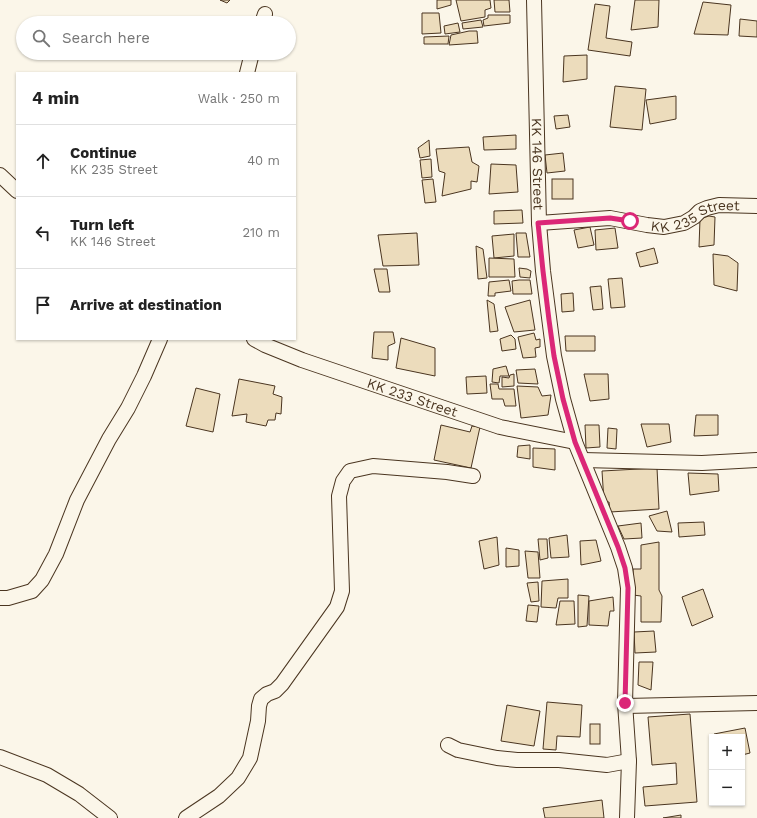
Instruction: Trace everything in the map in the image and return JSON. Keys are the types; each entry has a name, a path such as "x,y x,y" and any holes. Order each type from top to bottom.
{"street":[{"name":"KK 146 Street","path":"534,0 538,223 554,356 563,399 575,442 618,547 625,568 628,588 626,706 629,760 627,818"},
{"path":"247,72 250,60"},
{"path":"0,175 16,190"},
{"name":"KK 235 Street","path":"538,223 610,218 664,227 684,223 707,208 718,206 757,206"},
{"path":"0,598 8,598 32,591 42,580 56,554 77,500 109,439 128,408 160,340"},
{"name":"KK 233 Street","path":"256,340 302,360 500,427 575,442"},
{"path":"583,460 702,463 757,460"},
{"path":"186,818 219,796 238,778 250,758 258,721 259,706 262,699 282,684 328,620 340,600 342,591 339,496 343,481 350,471 373,466 446,472 473,476"},
{"path":"626,706 757,703"},
{"path":"448,745 458,750 497,758 516,760 559,760 607,765 629,760"},
{"path":"0,757 47,775 79,794 110,818"}],"building":[{"path":"220,0 230,0 227,3"},
{"path":"437,0 451,0 451,5 437,9"},
{"path":"456,0 490,0 491,8 485,10 485,17 461,21"},
{"path":"494,0 509,0 510,12 495,12"},
{"path":"635,0 659,0 658,27 631,30"},
{"path":"703,2 731,5 728,35 694,34"},
{"path":"595,4 610,6 606,38 632,42 630,56 588,50"},
{"path":"422,13 439,13 441,33 422,34"},
{"path":"488,15 510,15 510,23 484,26 483,20 488,18"},
{"path":"740,19 757,21 757,37 739,36"},
{"path":"481,20 483,27 463,29 462,23"},
{"path":"458,23 460,32 445,34 444,26"},
{"path":"469,31 477,31 478,43 449,45 451,35"},
{"path":"449,36 448,44 424,44 424,37"},
{"path":"587,55 587,79 563,82 564,56"},
{"path":"615,86 646,89 642,130 610,127"},
{"path":"676,96 676,119 650,124 646,100"},
{"path":"568,115 570,127 556,129 554,116"},
{"path":"516,135 516,149 484,150 483,137"},
{"path":"429,140 430,156 420,158 418,148"},
{"path":"469,147 472,162 479,166 477,182 471,181 471,189 442,196 445,173 439,171 436,149"},
{"path":"563,153 565,171 547,173 545,155"},
{"path":"431,159 432,177 422,178 420,160"},
{"path":"491,164 516,165 518,192 489,194"},
{"path":"433,179 436,202 425,203 422,180"},
{"path":"552,179 573,179 573,199 552,199"},
{"path":"522,210 523,223 494,224 494,211"},
{"path":"709,216 715,217 714,245 699,247 700,219"},
{"path":"590,227 594,245 578,248 574,230"},
{"path":"615,228 618,248 596,250 595,230"},
{"path":"417,233 419,265 383,266 378,235"},
{"path":"516,233 526,233 530,257 518,257"},
{"path":"514,234 514,256 494,258 492,236"},
{"path":"476,246 483,249 487,278 478,279"},
{"path":"654,248 658,263 640,267 636,253"},
{"path":"713,254 728,256 738,263 737,291 714,285"},
{"path":"489,258 514,259 515,277 489,277"},
{"path":"519,268 531,271 530,278 520,277"},
{"path":"374,269 387,269 390,292 379,292"},
{"path":"622,278 625,307 611,308 608,279"},
{"path":"509,280 511,291 495,293 495,296 488,296 489,282"},
{"path":"530,280 532,294 513,294 512,281"},
{"path":"601,286 603,309 593,310 590,287"},
{"path":"573,293 574,311 562,312 561,294"},
{"path":"487,300 494,304 498,331 490,332"},
{"path":"530,300 535,330 514,332 505,307"},
{"path":"374,332 393,332 395,343 388,346 388,360 372,358"},
{"path":"534,333 536,340 540,339 540,347 535,348 536,357 523,358 518,337"},
{"path":"511,335 515,339 516,349 502,351 500,339"},
{"path":"565,336 595,336 595,351 566,351"},
{"path":"401,338 435,348 435,376 396,368"},
{"path":"506,366 509,376 500,376 499,383 492,382 493,369"},
{"path":"535,369 538,384 518,383 516,370"},
{"path":"514,374 514,386 502,387 502,377 509,378 510,375"},
{"path":"584,374 608,374 609,399 590,401"},
{"path":"486,376 487,393 467,394 466,377"},
{"path":"239,379 275,386 273,394 282,397 281,414 276,413 275,420 268,420 266,426 246,422 247,414 232,416"},
{"path":"490,384 498,384 499,389 514,389 516,406 505,406 503,399 492,399"},
{"path":"517,386 538,387 542,396 551,395 548,415 521,418"},
{"path":"196,388 220,394 213,432 186,426"},
{"path":"696,415 718,415 718,435 694,436"},
{"path":"641,424 669,424 671,442 647,447"},
{"path":"441,425 470,432 472,426 480,427 471,468 434,460"},
{"path":"585,425 599,425 600,447 586,448"},
{"path":"608,428 617,429 616,449 607,448"},
{"path":"530,445 530,459 517,457 518,446"},
{"path":"533,448 555,449 555,470 533,467"},
{"path":"657,468 659,509 610,512 609,502 604,502 602,471"},
{"path":"688,473 718,474 719,491 690,495"},
{"path":"667,511 672,532 657,531 649,516"},
{"path":"704,522 705,535 679,537 678,523"},
{"path":"641,523 642,538 624,539 618,526"},
{"path":"567,535 569,557 551,558 549,538"},
{"path":"497,537 499,565 484,569 479,541"},
{"path":"538,539 547,539 548,558 540,560"},
{"path":"596,540 601,561 581,565 580,541"},
{"path":"659,542 659,590 662,596 661,622 641,622 641,596 633,595 633,569 641,569 641,545"},
{"path":"506,548 519,550 519,566 506,567"},
{"path":"525,551 538,552 540,578 528,578"},
{"path":"568,579 568,598 558,598 556,608 541,607 542,581"},
{"path":"538,582 539,601 531,602 527,583"},
{"path":"703,589 713,617 692,626 682,597"},
{"path":"578,595 589,596 587,626 578,627"},
{"path":"613,597 614,611 610,611 608,626 589,625 589,601"},
{"path":"560,601 574,601 575,624 556,625"},
{"path":"528,605 539,606 537,622 526,621"},
{"path":"654,631 656,652 635,653 634,632"},
{"path":"639,662 653,662 651,690 638,685"},
{"path":"547,702 582,705 580,737 557,736 556,750 543,749"},
{"path":"507,705 540,711 534,746 501,741"},
{"path":"690,714 697,802 645,806 643,787 677,784 676,763 652,765 648,717"},
{"path":"590,724 600,724 600,744 590,744"},
{"path":"745,728 750,753 745,754 745,734 714,734"},
{"path":"602,800 604,818 545,818 543,808"},
{"path":"681,815 681,818 663,818"}],"route":[{"path":"625,703 628,588 625,568 618,547 575,442 563,399 554,356 538,223 610,218 630,221"}]}
